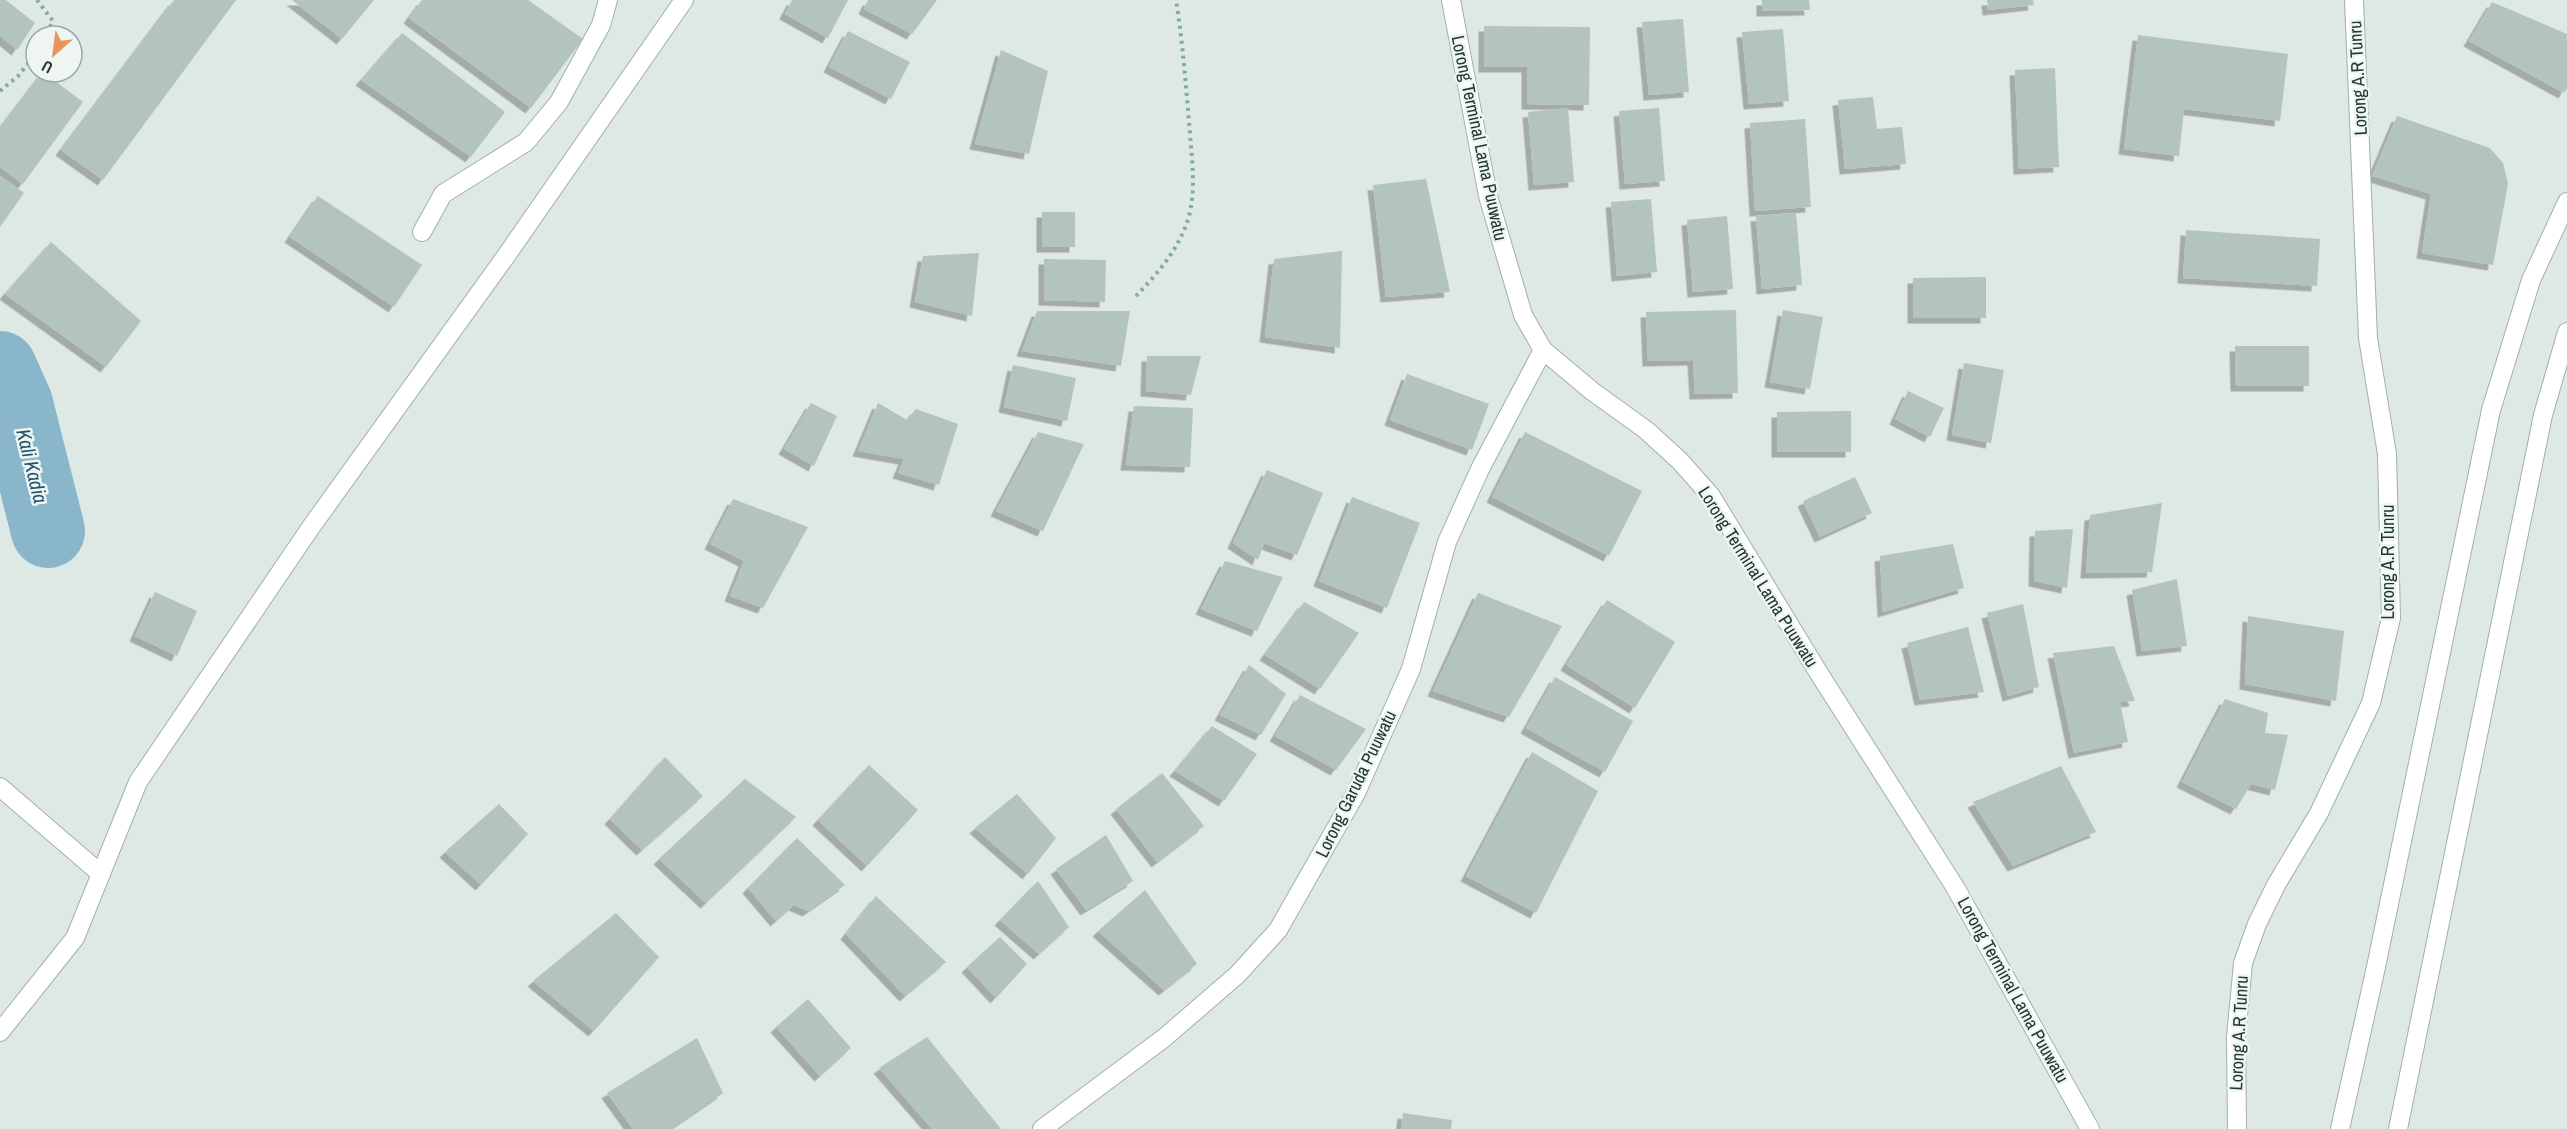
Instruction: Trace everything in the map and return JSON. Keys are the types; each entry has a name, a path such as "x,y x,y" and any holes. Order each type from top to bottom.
{"street":[{"path":"422,232 443,194 526,142 559,102 601,25 608,0"},
{"path":"0,1032 75,938 138,782 311,527 506,256 684,0"},
{"name":"Lorong Terminal Lama Puuwatu","path":"1451,0 1488,196 1523,315 1543,350 1592,391 1646,430 1680,461 1712,496 1820,675 1955,887 2090,1129"},
{"name":"Lorong A.R Tunru","path":"2237,1129 2236,1037 2243,963 2257,924 2276,885 2319,813 2371,703 2391,618 2387,454 2368,338 2354,0"},
{"path":"2340,1129 2376,967 2491,410 2531,280 2567,202"},
{"path":"2398,1129 2510,589 2543,415 2567,332"},
{"name":"Lorong Garuda Puuwatu","path":"1042,1129 1164,1038 1237,975 1278,930 1356,793 1411,669 1447,542 1480,469 1543,350"},
{"path":"0,787 101,874"}],"path":[{"path":"36,0 53,21 51,24"},
{"path":"1136,296 1156,275 1178,243 1189,216 1194,187 1183,44 1176,0"},
{"path":"0,91 24,69"}],"building":[{"path":"0,0 6,0 35,23 24,24 24,40 17,50 0,36"},
{"path":"174,0 236,0 103,180 61,150"},
{"path":"292,0 374,0 342,39"},
{"path":"422,0 528,0 583,39 531,108 409,18"},
{"path":"792,0 848,0 828,38 785,14"},
{"path":"868,0 937,0 912,34 864,9"},
{"path":"1762,0 1809,0 1810,10 1762,11"},
{"path":"1987,0 2033,0 2034,5 1988,10"},
{"path":"2492,2 2567,34 2567,88 2564,93 2469,41"},
{"path":"1683,19 1689,92 1649,95 1642,22"},
{"path":"1484,26 1590,27 1589,105 1527,104 1527,67 1484,67"},
{"path":"1783,29 1789,101 1749,104 1742,32"},
{"path":"848,31 910,62 891,99 829,67"},
{"path":"402,33 505,112 471,157 361,80"},
{"path":"2138,35 2288,54 2280,121 2184,109 2179,156 2124,149"},
{"path":"1001,50 1048,71 1029,154 975,144"},
{"path":"2055,68 2059,167 2019,169 2015,70"},
{"path":"34,84 59,84 83,102 23,184 0,167 0,128"},
{"path":"1873,97 1877,129 1902,127 1906,164 1845,169 1838,100"},
{"path":"1568,108 1574,182 1534,185 1528,112"},
{"path":"1659,108 1665,181 1625,184 1619,111"},
{"path":"2397,116 2490,148 2503,163 2508,184 2493,265 2422,253 2431,194 2372,176"},
{"path":"1805,119 1811,207 1755,211 1750,123"},
{"path":"0,176 24,193 0,227"},
{"path":"1426,179 1450,292 1386,297 1373,185"},
{"path":"318,196 422,265 394,307 290,237"},
{"path":"1651,199 1657,272 1617,276 1611,202"},
{"path":"1042,212 1075,212 1075,247 1042,247"},
{"path":"1796,213 1802,285 1762,289 1756,216"},
{"path":"1727,216 1733,289 1693,292 1687,220"},
{"path":"2186,230 2320,239 2317,286 2183,278"},
{"path":"51,242 141,321 106,367 5,294"},
{"path":"1342,251 1340,348 1265,337 1274,259"},
{"path":"979,253 972,316 915,302 923,256"},
{"path":"1044,259 1106,260 1105,302 1044,300"},
{"path":"1986,277 1986,318 1913,318 1913,278"},
{"path":"1736,310 1738,393 1695,394 1693,360 1648,361 1646,312"},
{"path":"1783,310 1823,317 1810,389 1770,382"},
{"path":"1037,311 1130,311 1121,366 1022,351"},
{"path":"2235,346 2309,346 2309,386 2236,386"},
{"path":"1147,356 1201,356 1191,395 1146,391"},
{"path":"1964,363 2004,370 1991,443 1952,435"},
{"path":"1013,365 1076,378 1067,421 1004,407"},
{"path":"1407,374 1489,404 1472,450 1390,420"},
{"path":"1908,391 1944,408 1930,437 1895,419"},
{"path":"811,403 837,416 814,466 784,449"},
{"path":"878,403 907,420 916,409 958,424 939,485 898,473 904,459 858,451"},
{"path":"1134,406 1193,408 1190,467 1126,465"},
{"path":"1851,411 1851,452 1777,452 1777,412"},
{"path":"1038,432 1084,444 1043,531 996,511"},
{"path":"1525,432 1642,491 1609,556 1492,497"},
{"path":"1267,470 1323,493 1297,555 1264,543 1258,560 1233,543"},
{"path":"1855,477 1872,513 1820,537 1803,501"},
{"path":"1352,497 1420,523 1387,608 1319,581"},
{"path":"733,499 808,527 763,608 730,596 744,561 710,544"},
{"path":"2162,503 2152,572 2086,573 2090,515"},
{"path":"2073,529 2067,588 2034,581 2035,531"},
{"path":"1953,544 1964,588 1883,612 1880,556"},
{"path":"1225,561 1283,577 1257,631 1201,609"},
{"path":"2177,579 2187,646 2142,651 2132,590"},
{"path":"155,592 197,611 177,656 135,636"},
{"path":"1478,593 1562,626 1509,717 1433,691"},
{"path":"1607,600 1675,642 1635,708 1566,665"},
{"path":"1304,602 1359,633 1320,689 1265,655"},
{"path":"2023,604 2039,687 2008,696 1987,613"},
{"path":"2248,616 2344,631 2336,701 2245,684"},
{"path":"1968,627 1984,692 1920,700 1907,643"},
{"path":"2114,646 2135,701 2120,702 2128,742 2074,753 2053,653"},
{"path":"1249,665 1286,694 1261,735 1220,715"},
{"path":"1555,677 1633,721 1605,772 1526,728"},
{"path":"1300,695 1366,729 1336,770 1275,736"},
{"path":"2225,699 2268,713 2265,733 2288,735 2275,790 2251,784 2236,809 2182,782"},
{"path":"1212,726 1257,754 1224,801 1175,771"},
{"path":"1532,752 1598,791 1536,913 1466,876"},
{"path":"665,757 703,796 642,850 610,819"},
{"path":"869,765 918,810 867,866 818,820"},
{"path":"2061,766 2096,832 2013,866 1973,802"},
{"path":"1162,773 1204,826 1157,862 1116,809"},
{"path":"745,779 796,817 706,903 659,859"},
{"path":"1017,794 1056,838 1028,874 975,828"},
{"path":"499,804 528,834 481,885 445,852"},
{"path":"1106,835 1133,881 1086,910 1056,869"},
{"path":"797,838 845,885 808,911 794,905 776,921 748,888"},
{"path":"1038,881 1069,927 1039,954 1000,920"},
{"path":"1145,890 1197,964 1164,990 1098,931"},
{"path":"876,896 946,962 905,996 846,934"},
{"path":"616,913 659,957 594,1031 533,981"},
{"path":"1000,937 1027,964 996,998 967,967"},
{"path":"808,999 851,1048 820,1076 776,1027"},
{"path":"927,1037 1001,1129 932,1129 879,1068"},
{"path":"697,1038 723,1093 670,1129 633,1129 607,1093"},
{"path":"1403,1113 1452,1120 1451,1129 1401,1129"}],"waterway":[{"name":"Kali Kadia","path":"0,368 16,404 48,531"}]}
